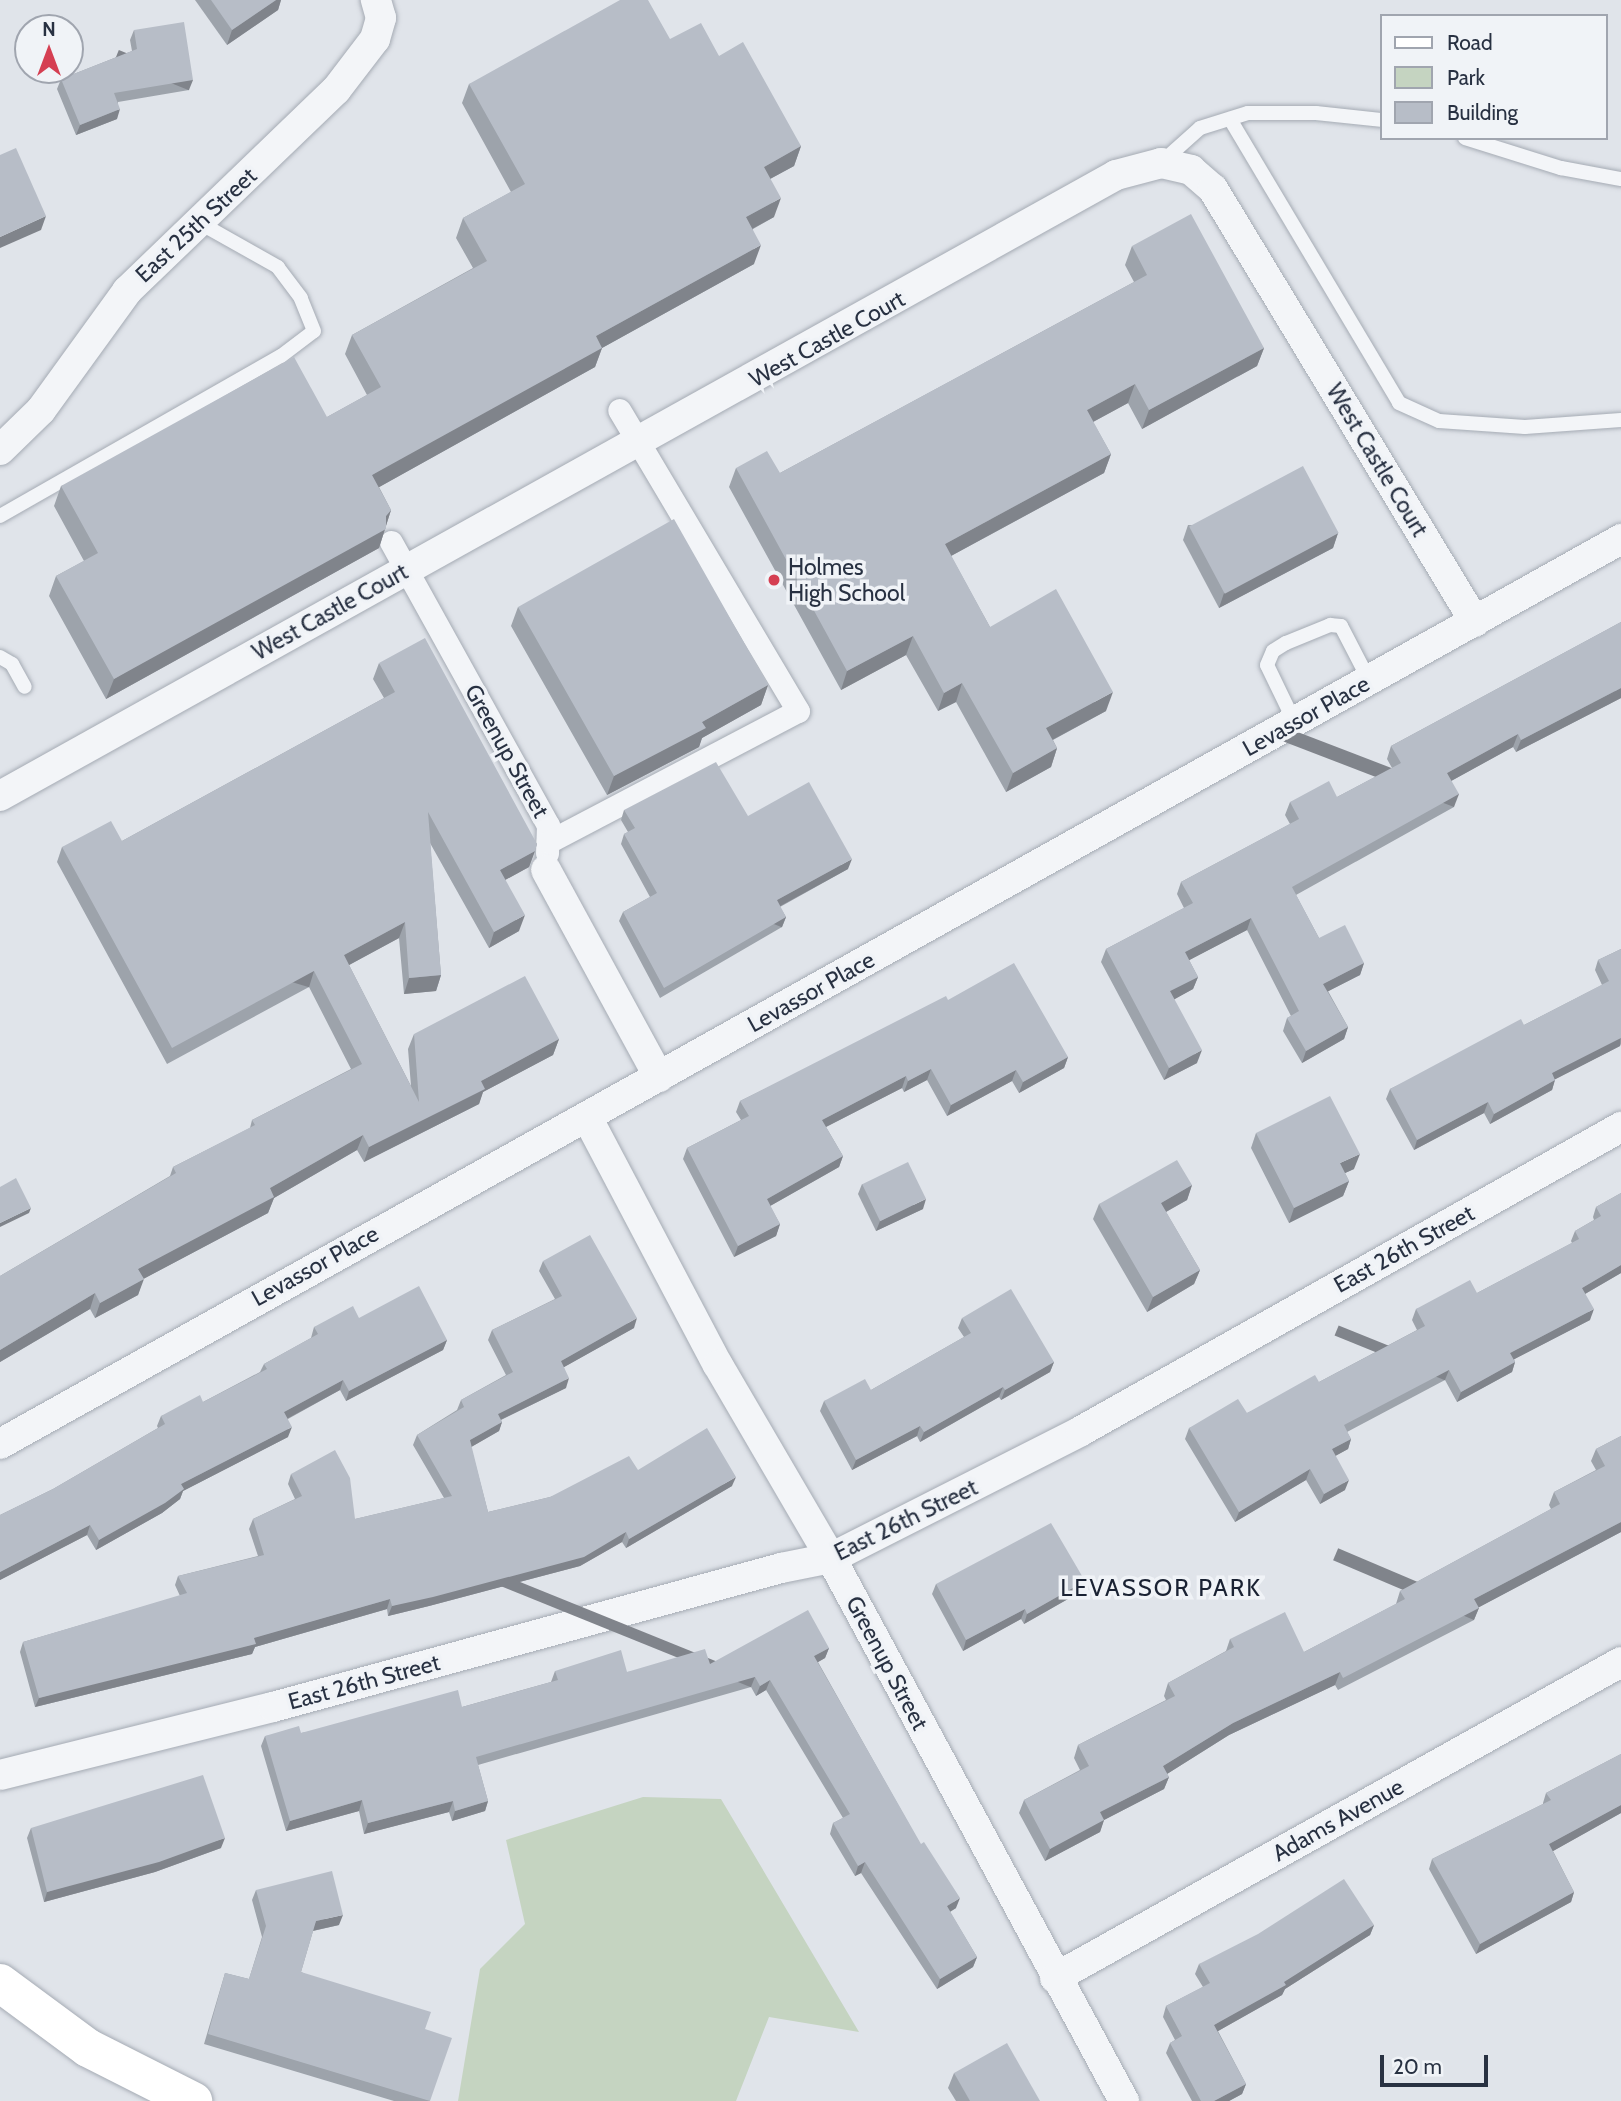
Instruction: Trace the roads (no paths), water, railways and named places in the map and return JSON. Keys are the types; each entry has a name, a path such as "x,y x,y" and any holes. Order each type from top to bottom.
{"main road":[{"path":"0,1983 88,2048 193,2101"}],"street":[{"name":"East 25th Street","path":"0,450 40,410 127,291 336,90 365,55 380,18 376,0"},
{"name":"West Castle Court","path":"0,796 1116,176 1161,163 1191,170 1213,189 1475,622"},
{"path":"547,856 798,711 619,410"},
{"name":"Levassor Place","path":"0,1444 1295,723 1621,538"},
{"name":"Greenup Street","path":"391,541 548,825 547,856 659,1077"},
{"name":"Greenup Street","path":"587,1117 718,1365 831,1558 1055,1978 1124,2101"},
{"name":"East 26th Street","path":"0,1775 273,1707 781,1568 831,1558 1081,1431 1621,1127"},
{"name":"Adams Avenue","path":"1055,1978 1621,1662"}],"lane":[{"path":"1161,163 1200,128 1248,113 1316,113 1380,120"},
{"path":"1230,119 1399,403 1439,421 1525,427 1621,420"},
{"path":"1471,140 1561,168 1621,179"},
{"path":"0,516 281,356 314,331 301,298 278,267 198,221"},
{"path":"1295,723 1267,665 1273,652 1286,643 1330,625 1341,626 1369,680"},
{"path":"0,657 12,664 25,687"}],"place":[{"name":"Holmes High School","path":"774,580"}],"district":[{"name":"LEVASSOR PARK","path":"1161,1588"}]}
